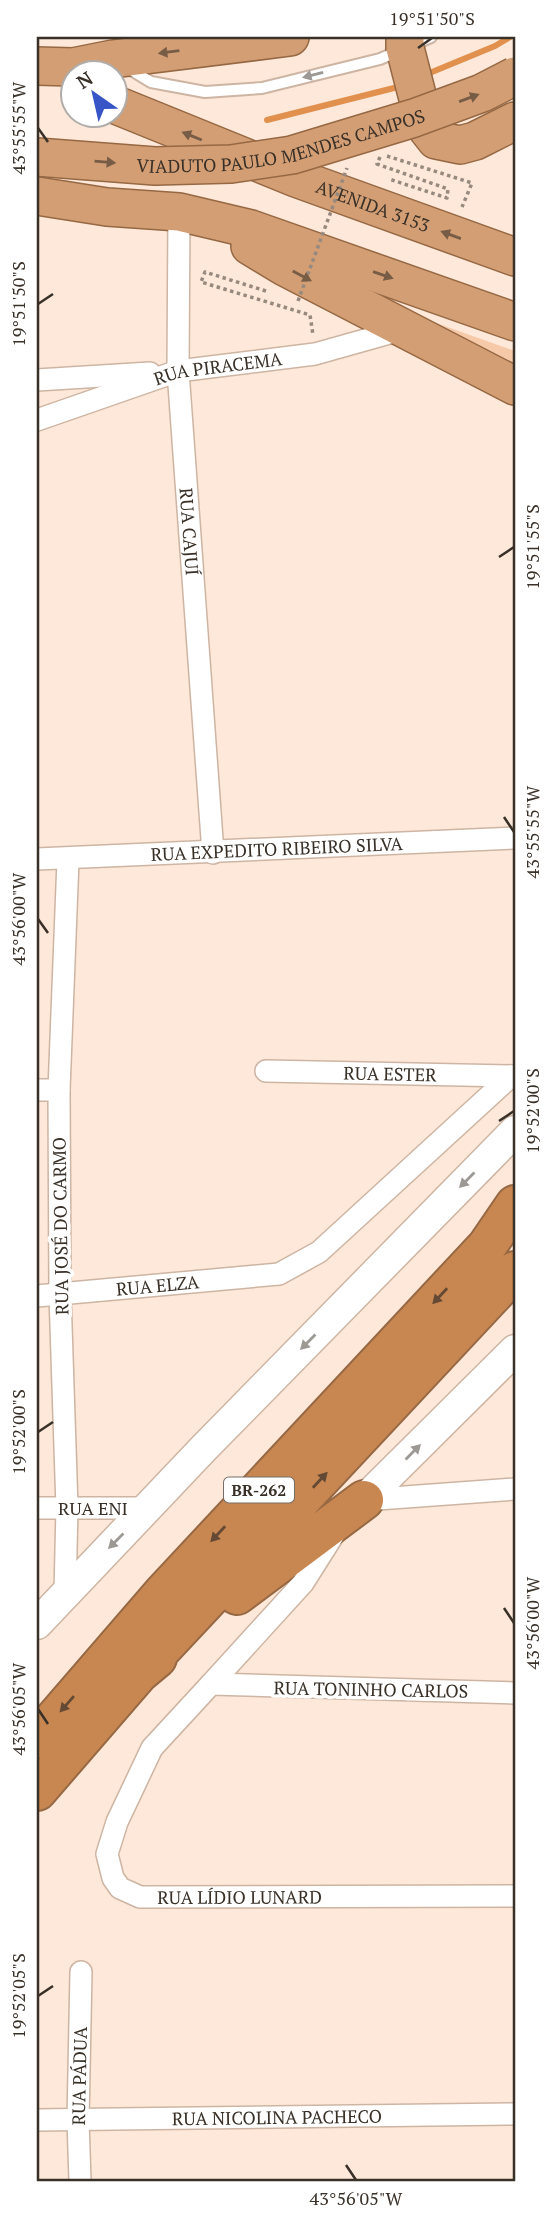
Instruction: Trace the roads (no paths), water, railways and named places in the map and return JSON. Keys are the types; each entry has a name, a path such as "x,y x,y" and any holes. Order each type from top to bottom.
{"highway":[{"path":"37,66 73,67 113,59 287,37"},
{"path":"412,45 420,107 425,126 436,140 460,145 475,141 515,121"},
{"path":"37,73 60,82"},
{"name":"VIADUTO PAULO MENDES CAMPOS","path":"37,157 155,166 231,163 292,155 414,118 482,93 515,76"},
{"name":"AVENIDA 3153","path":"130,111 296,178 515,257"},
{"path":"37,196 107,207 190,214 251,229 515,322"},
{"path":"190,214 515,386"},
{"path":"487,1246 515,1205"},
{"name":"BR-262","path":"37,1739 164,1592 515,1216"},
{"name":"BR-262","path":"37,1791 139,1673 515,1271"},
{"path":"139,1673 252,1583 357,1505"}],"main road":[{"path":"37,1624 202,1449 515,1131"},
{"path":"357,1505 515,1350"}],"street":[{"name":"RUA CAJUÍ","path":"190,214 178,371 213,853"},
{"name":"RUA PIRACEMA","path":"37,420 178,371 315,354 404,329"},
{"path":"37,380 178,371"},
{"name":"RUA EXPEDITO RIBEIRO SILVA","path":"37,859 68,860 515,838"},
{"name":"RUA JOSÉ DO CARMO","path":"65,1593 67,1508 60,1295 59,1090 68,860"},
{"name":"RUA ESTER","path":"266,1071 513,1076"},
{"name":"RUA ELZA","path":"37,1296 279,1274 319,1252 513,1076"},
{"path":"37,1090 59,1090"},
{"path":"357,1505 515,1489"},
{"name":"RUA LÍDIO LUNARD","path":"357,1505 303,1583 219,1685 152,1748 117,1822 107,1854 113,1878 120,1888 141,1897 515,1896"},
{"name":"RUA ENI","path":"37,1508 148,1508"},
{"name":"RUA TONINHO CARLOS","path":"219,1685 515,1693"},
{"name":"RUA PÁDUA","path":"80,2181 78,2120 81,1972"},
{"name":"RUA NICOLINA PACHECO","path":"37,2120 515,2114"}],"lane":[{"path":"113,59 151,82 205,92 262,88 380,59 412,45"}],"waterway":[{"path":"432,72 510,37"},
{"path":"267,120 394,88"}]}
